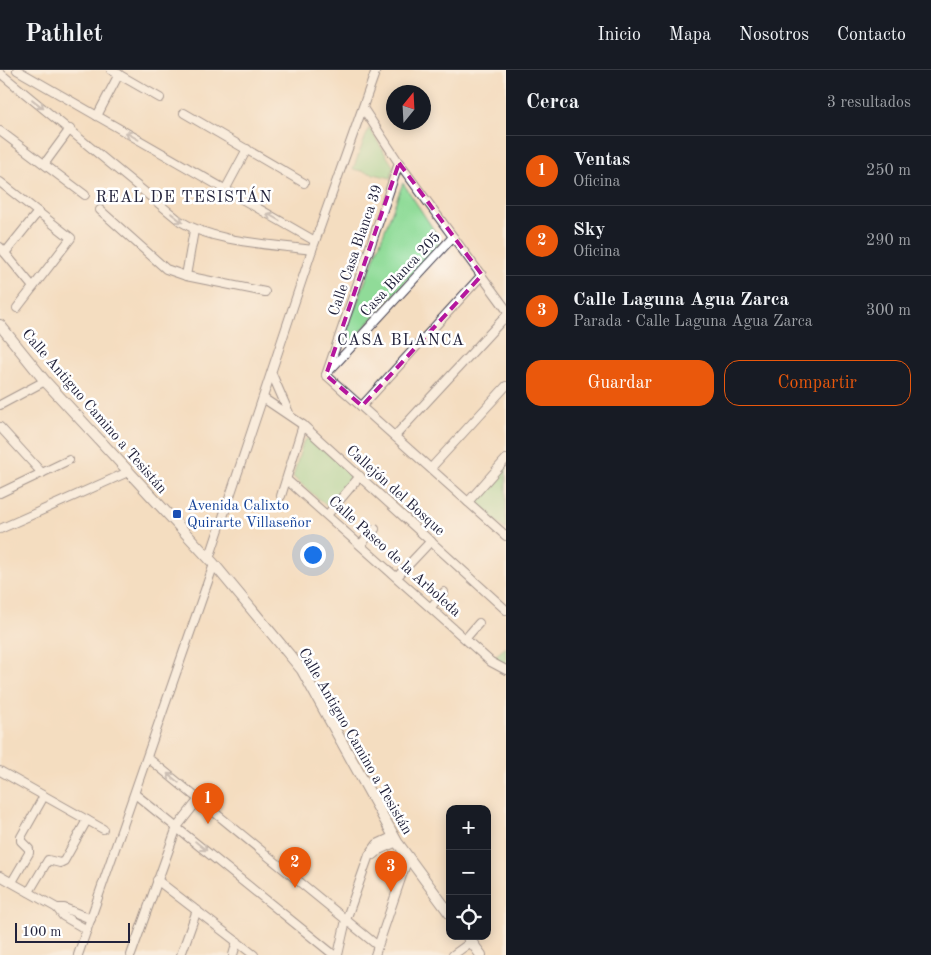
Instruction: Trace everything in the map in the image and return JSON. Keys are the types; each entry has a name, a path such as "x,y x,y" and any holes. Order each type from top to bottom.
{"street":[{"path":"17,70 315,241"},
{"path":"78,955 148,758 312,250 376,70"},
{"path":"97,116 115,72 160,98"},
{"path":"0,73 180,221 194,230 246,241 312,250"},
{"path":"363,108 400,163 506,310"},
{"path":"184,113 304,183"},
{"path":"45,163 70,129"},
{"path":"0,131 45,163 85,195"},
{"path":"225,190 247,149"},
{"name":"Calle Casa Blanca 39","path":"326,374 400,163"},
{"path":"2,187 71,238 17,308"},
{"path":"100,210 166,270 186,276 265,292"},
{"path":"33,287 2,250 38,212"},
{"path":"186,276 194,230"},
{"name":"Casa Blanca 205","path":"326,374 453,236"},
{"path":"362,406 482,275"},
{"path":"395,436 506,316"},
{"name":"Calle Antiguo Camino a Tesistán","path":"0,325 45,381 212,562 302,670 396,839 446,909"},
{"path":"272,374 289,413"},
{"path":"326,374 506,536"},
{"path":"0,405 45,381"},
{"path":"431,468 506,386"},
{"name":"Callejón del Bosque","path":"263,398 289,413 303,425 506,610"},
{"path":"281,496 303,425"},
{"path":"0,427 42,473"},
{"path":"468,502 506,459"},
{"path":"0,493 69,460"},
{"path":"0,529 128,472"},
{"path":"328,514 360,476"},
{"name":"Calle Paseo de la Arboleda","path":"286,480 328,514 491,662 506,670"},
{"path":"361,544 375,529"},
{"path":"397,577 431,541"},
{"path":"432,607 444,592"},
{"path":"466,638 479,623"},
{"path":"148,758 378,946"},
{"path":"1,774 103,829"},
{"path":"135,794 334,955"},
{"path":"12,882 29,853 29,849 20,841 21,837 44,796"},
{"path":"131,955 177,827 199,799"},
{"path":"29,892 48,860 60,864 64,861 87,820"},
{"path":"338,955 370,851 377,844 396,839"},
{"path":"375,955 408,858"},
{"path":"0,876 57,908 64,916 87,930"},
{"path":"158,880 254,955"},
{"path":"57,908 64,908 91,919"},
{"path":"181,955 197,910"},
{"path":"453,955 467,940"},
{"path":"469,940 481,955"},
{"path":"233,955 237,941"}],"highlighted area":[{"path":"399,163 482,275 362,406 326,375"}],"green space":[{"path":"369,128 393,166 391,178 353,169"},
{"path":"403,183 441,241 349,345 345,340 345,334"},
{"path":"309,437 353,474 328,507 293,477 303,442"},
{"path":"506,465 506,530 474,502"},
{"path":"506,647 506,667 505,667 494,657"}],"place":[{"name":"Avenida Calixto Quirarte Villaseñor","path":"177,514"},
{"name":"Ventas","path":"208,824"},
{"name":"Sky","path":"295,888"},
{"name":"Calle Laguna Agua Zarca","path":"391,892"}],"district":[{"name":"REAL DE TESISTÁN","path":"184,196"},
{"name":"CASA BLANCA","path":"401,339"}]}
